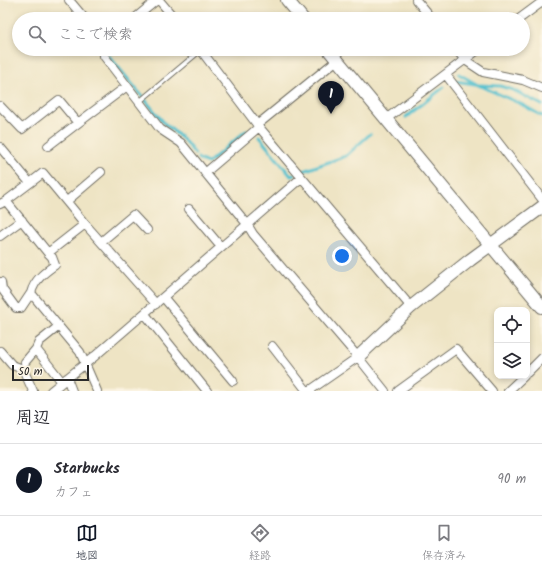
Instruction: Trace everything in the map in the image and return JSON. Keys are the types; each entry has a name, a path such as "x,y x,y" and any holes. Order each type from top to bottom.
{"street":[{"path":"69,0 79,12"},
{"path":"143,12 158,0 169,12"},
{"path":"288,0 297,12"},
{"path":"416,0 426,12"},
{"path":"528,12 542,2"},
{"path":"104,56 160,129 181,143 247,224 252,234 358,357 385,391"},
{"path":"206,56 258,126 411,306"},
{"path":"334,56 542,307"},
{"path":"462,56 465,60 483,72 523,80 542,88"},
{"path":"386,119 470,56"},
{"path":"205,173 258,126 337,60"},
{"path":"446,75 542,199"},
{"path":"48,146 127,86"},
{"path":"0,106 22,129 59,100 78,123"},
{"path":"0,147 30,183"},
{"path":"67,200 100,172"},
{"path":"1,282 2,289 16,308 21,308 32,293 34,285 40,276 55,265 52,257 22,220 3,203 43,173 67,200 85,224 156,304"},
{"path":"51,391 164,298 301,178"},
{"path":"272,346 308,391 358,357 411,306 542,207"},
{"path":"189,209 221,247"},
{"path":"101,242 133,215 147,230"},
{"path":"0,236 22,220"},
{"path":"48,253 85,224"},
{"path":"32,293 80,352 97,391"},
{"path":"164,298 233,381"},
{"path":"145,314 207,391"},
{"path":"25,362 36,349 39,342 59,326"},
{"path":"36,349 72,391"},
{"path":"398,391 456,349 492,391"},
{"path":"0,351 12,365 23,369 33,391"},
{"path":"530,370 542,358"},
{"path":"508,391 521,379"}],"lane":[{"path":"140,101 194,56"}],"waterway":[{"path":"109,56 165,124 183,139 195,154"},
{"path":"459,74 478,85 521,104 542,116"},
{"path":"455,81 475,84"},
{"path":"480,85 500,86 513,90 542,105"},
{"path":"406,117 444,87"},
{"path":"198,158 208,163 246,131"},
{"path":"303,171 346,156 370,134"},
{"path":"259,137 291,176 294,175"}],"place":[{"name":"Starbucks","path":"331,114"}]}
